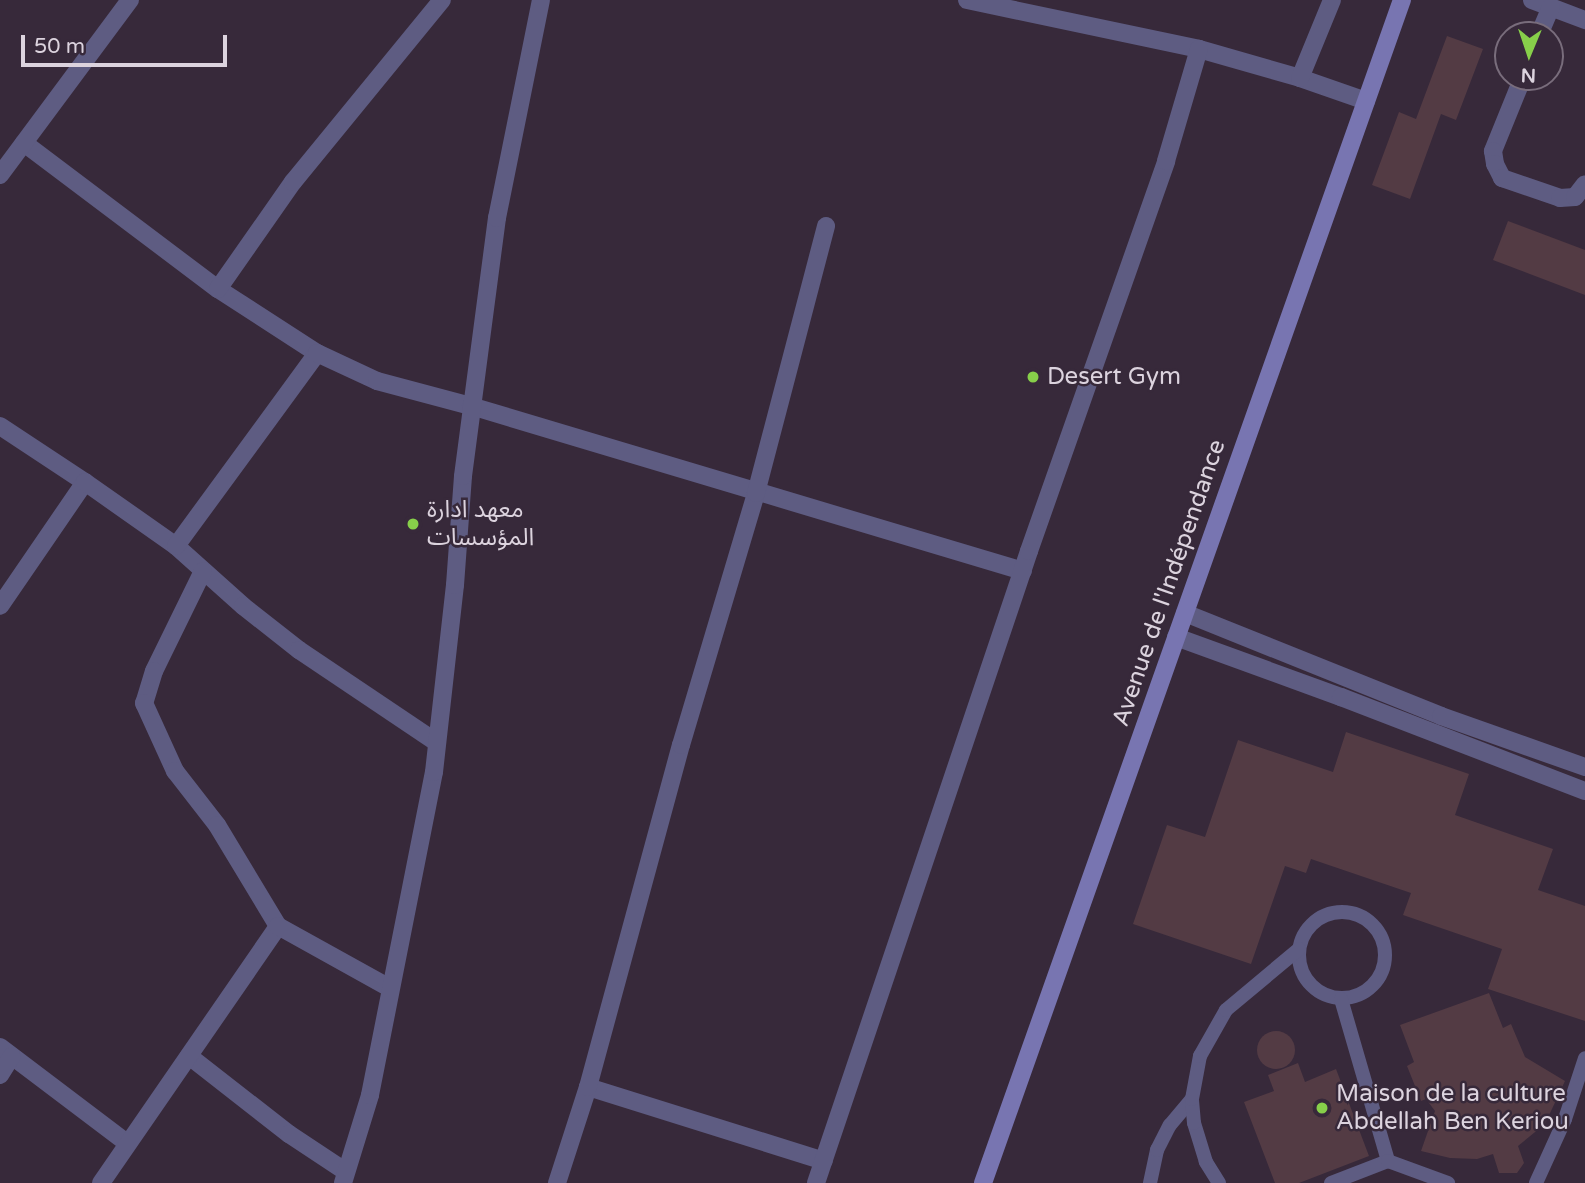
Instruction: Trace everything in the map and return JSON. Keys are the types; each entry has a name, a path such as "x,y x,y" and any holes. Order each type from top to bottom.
{"main road":[{"name":"Avenue de l'Indépendance","path":"983,1183 1402,0"}],"street":[{"path":"0,176 130,0"},
{"path":"218,289 293,182 442,0"},
{"path":"189,1056 344,1177 370,1095 428,808 455,586 471,406 497,218 541,0"},
{"path":"967,0 1052,8 1300,78 1366,101"},
{"path":"1300,78 1332,0"},
{"path":"1532,0 1585,20"},
{"path":"1544,21 1550,7"},
{"path":"816,1183 1023,571 1166,161 1199,49"},
{"path":"1517,91 1493,151 1495,164 1502,178 1560,198 1575,197 1585,184"},
{"path":"24,143 218,289 317,353 377,382 471,406 1023,571"},
{"path":"557,1183 588,1087 681,745 756,493 826,226"},
{"path":"176,546 317,353"},
{"path":"0,426 176,546 299,650 436,741"},
{"path":"0,606 85,482"},
{"path":"203,571 154,671 144,703 175,771 217,825 278,926 390,988"},
{"path":"1185,613 1441,716 1585,767"},
{"path":"1176,637 1342,697 1585,791"},
{"path":"101,1183 278,926"},
{"path":"0,1075 6,1051 127,1143"},
{"path":"588,1087 824,1161"}],"lane":[{"path":"1219,1183 1206,1162 1194,1123 1192,1099 1200,1056 1226,1010 1298,950 1311,924 1336,912 1351,912 1375,926 1386,953 1385,967 1378,980 1355,997 1340,999 1314,989 1302,971 1298,950"},
{"path":"1340,999 1388,1161"},
{"path":"1536,1183 1565,1119 1585,1058"},
{"path":"1150,1183 1157,1150 1170,1125 1192,1099"},
{"path":"1331,1183 1388,1161 1448,1183"}],"building":[{"path":"1447,36 1483,49 1456,120 1441,114 1410,199 1372,185 1399,112 1416,119"},
{"path":"1508,221 1585,250 1585,295 1493,260"},
{"path":"1346,732 1469,774 1455,815 1553,849 1538,890 1585,906 1585,1021 1488,989 1502,949 1403,915 1411,893 1311,859 1306,873 1285,866 1251,964 1133,924 1167,825 1205,837 1238,740 1333,772"},
{"path":"1489,993 1503,1028 1511,1024 1525,1057 1565,1081 1545,1124 1518,1146 1524,1163 1517,1173 1499,1173 1493,1154 1477,1159 1450,1158 1421,1151 1435,1111 1426,1099 1421,1101 1407,1066 1414,1062 1400,1025"},
{"path":"1276,1031 1289,1037 1295,1050 1289,1063 1276,1069 1263,1063 1257,1050 1263,1037"},
{"path":"1298,1063 1305,1082 1336,1069 1369,1156 1299,1183 1275,1183 1244,1102 1274,1091 1268,1075"}],"place":[{"name":"Desert Gym","path":"1033,377"},
{"name":"معهد ادارة المؤسسات","path":"413,524"},
{"name":"Maison de la culture Abdellah Ben Keriou","path":"1322,1108"}]}
